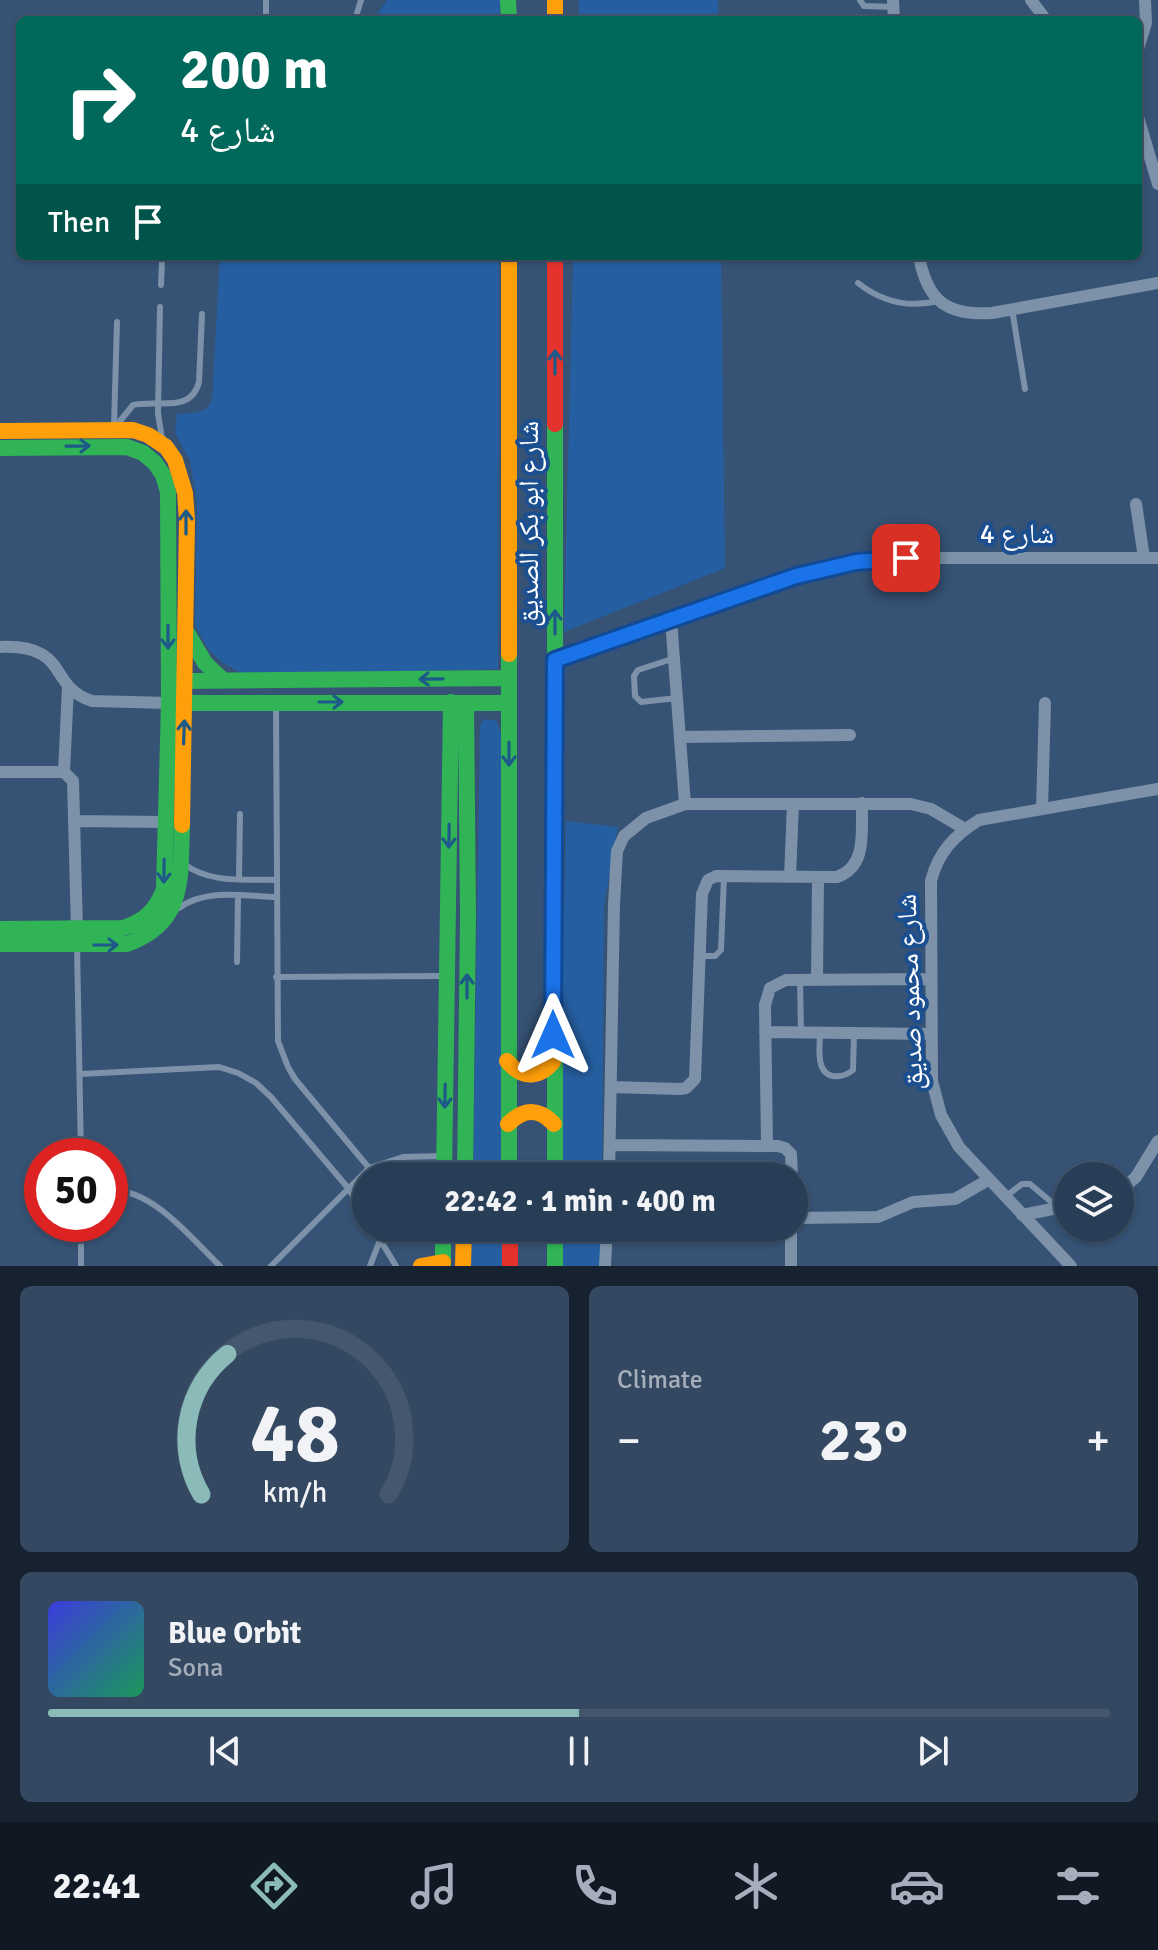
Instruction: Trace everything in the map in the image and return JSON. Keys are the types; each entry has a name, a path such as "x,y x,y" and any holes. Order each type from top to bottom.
{"street":[{"path":"1142,36 1146,23 1145,0"},
{"path":"1143,150 1158,184"},
{"name":"شارع ابو بكر الصديق","path":"509,260 509,1162"},
{"name":"شارع ابو بكر الصديق","path":"555,260 555,1162"},
{"path":"920,260 930,291 938,301 964,313 992,313 1158,283"},
{"path":"0,431 114,438 140,451 160,468 166,479 168,681 177,703 180,861 175,905 168,919 143,939 127,944 77,937 26,937 0,944"},
{"path":"0,448 143,433 163,444 178,465 185,494 186,681 177,703 164,822 164,889 159,905 137,924 77,937"},
{"path":"1136,504 1144,558"},
{"name":"شارع 4","path":"555,660 796,576 856,562 906,558 1158,558"},
{"path":"671,620 685,804"},
{"path":"186,628 205,663 224,681"},
{"path":"0,647 23,646 36,650 57,666 68,687 92,701 509,703"},
{"path":"168,681 509,678"},
{"path":"64,772 68,687"},
{"path":"444,1162 447,976 458,702"},
{"path":"458,702 468,916 465,1162"},
{"path":"1042,809 1045,703"},
{"path":"680,737 850,735"},
{"path":"0,772 64,772 73,781 77,937"},
{"name":"شارع محمود صديق","path":"1071,1266 959,1147 941,1115 932,1081 931,881 943,851 979,820 1158,789"},
{"path":"611,1087 680,1089 686,1088 695,1079 703,886 708,880 724,877 837,877 849,873 857,864 860,852 862,803"},
{"path":"609,1162 612,930 617,851 624,836 636,824 685,804 862,803 911,804 931,809 965,829"},
{"path":"790,877 793,804"},
{"path":"75,821 164,822"},
{"path":"817,980 818,877"},
{"path":"0,929 26,937"},
{"path":"767,1146 765,996 770,988 777,982 800,980 930,979"},
{"path":"765,1032 931,1034"},
{"path":"507,1061 524,1076 536,1076 546,1071 553,1062"},
{"path":"508,1124 515,1115 526,1110 537,1110 554,1124"},
{"path":"1134,1179 1158,1141"},
{"path":"610,1145 767,1146 785,1148 791,1154 791,1162"},
{"path":"808,1218 878,1217 913,1202 964,1196 988,1180"},
{"path":"1022,1215 1054,1209"},
{"path":"421,1266 443,1264 443,1242"},
{"path":"463,1266 464,1242"},
{"path":"510,1242 510,1266"},
{"path":"555,1242 555,1266"},
{"path":"605,1266 606,1242"},
{"path":"791,1242 791,1266"}],"lane":[{"path":"860,0 864,6 894,9"},
{"path":"161,285 162,260"},
{"path":"858,283 877,296 894,302 912,304 938,301"},
{"path":"160,307 158,403 163,444"},
{"path":"1012,309 1025,389"},
{"path":"114,438 133,405 185,401 197,391 202,314"},
{"path":"114,438 117,322"},
{"path":"674,659 638,670 634,684 635,696 641,702 677,698"},
{"path":"276,702 276,1027 288,1067 364,1162"},
{"path":"239,878 240,814"},
{"path":"180,861 202,875 276,880"},
{"path":"700,956 715,956 721,950 724,877"},
{"path":"237,962 238,896"},
{"path":"168,919 185,903 196,898 276,897"},
{"path":"77,937 81,1138"},
{"path":"276,977 447,976"},
{"path":"800,980 801,1032"},
{"path":"820,1033 821,1065 831,1076 845,1075 853,1070 854,1033"},
{"path":"80,1074 219,1067 238,1073 256,1083 271,1097 352,1194"},
{"path":"388,1162 403,1157 444,1156"},
{"path":"271,1266 352,1184"},
{"path":"1005,1197 1022,1184 1030,1184 1054,1201"},
{"path":"128,1192 149,1199 220,1266"},
{"path":"81,1242 81,1266"},
{"path":"370,1266 379,1242"},
{"path":"381,1242 396,1266"}],"shaded area":[{"path":"387,0 500,0 500,16 376,16"},
{"path":"579,0 718,0 718,16 579,16"},
{"path":"220,260 499,260 498,669 243,674 223,663 209,650 195,626 197,503 190,461 175,433 177,414 202,411 212,400"},
{"path":"573,260 721,260 725,568 564,632"},
{"path":"484,719 497,721 501,734 503,1162 473,1162 480,726"},
{"path":"566,821 618,827 604,905 602,1162 562,1162"},
{"path":"472,1242 503,1242 503,1266 471,1266"},
{"path":"562,1242 601,1242 599,1266 563,1266"}],"traffic: fast":[{"path":"508,0 509,16"},
{"path":"555,424 555,1162"},
{"path":"0,448 127,447 143,453 163,475 168,492 169,703 164,889 153,909 138,922 123,928 0,929"},
{"path":"188,634 205,663 224,681"},
{"path":"509,654 509,1162"},
{"path":"178,681 509,678"},
{"path":"444,1162 451,702"},
{"path":"174,703 509,703"},
{"path":"465,1162 466,703"},
{"path":"0,944 127,944 146,935 160,924 176,896 182,825"},
{"path":"443,1242 443,1266"},
{"path":"555,1242 555,1266"}],"traffic: slow":[{"path":"555,0 555,16"},
{"path":"509,260 509,654"},
{"path":"0,431 133,430 148,435 166,447 175,460 185,493 187,520 182,825"},
{"path":"507,1061 518,1071 530,1075 542,1072 553,1062"},
{"path":"508,1124 520,1115 531,1112 543,1115 554,1124"},
{"path":"463,1266 464,1242"},
{"path":"421,1266 443,1262"}],"traffic: jam":[{"path":"555,260 555,424"},
{"path":"510,1242 510,1266"}],"route":[{"path":"553,1035 555,660 796,576 856,562 906,558"}]}
